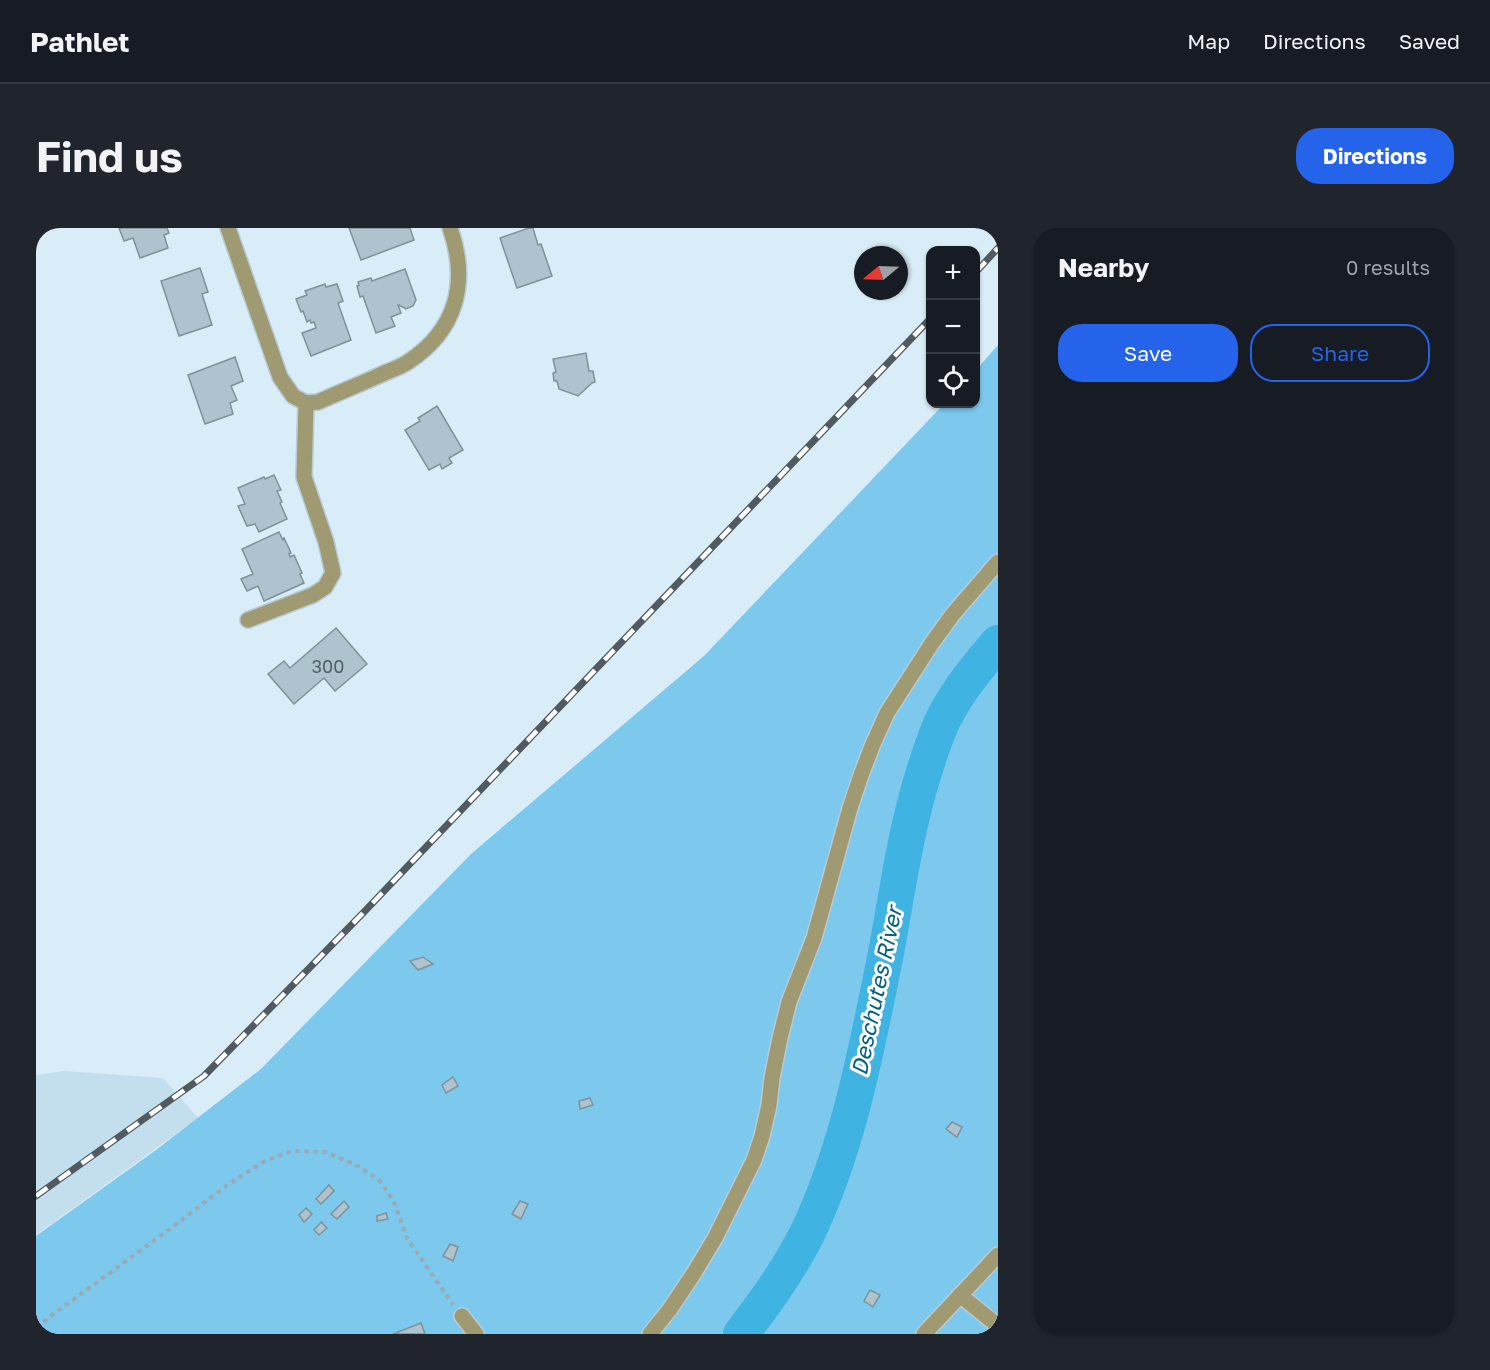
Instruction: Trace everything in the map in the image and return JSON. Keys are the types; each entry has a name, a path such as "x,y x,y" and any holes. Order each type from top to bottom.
{"street":[{"path":"228,228 280,377 292,396 306,403 318,402 406,363 424,350 441,333 451,314 458,288 458,263 450,228"},
{"path":"248,620 313,595 325,586 333,573 326,542 304,477 306,403"},
{"path":"650,1334 670,1309 710,1247 754,1160 770,1106 774,1068 789,1002 814,938 850,808 873,744 887,713 932,643 953,614 998,562"},
{"path":"924,1334 998,1255"},
{"path":"960,1295 998,1326"},
{"path":"462,1316 476,1334"}],"path":[{"path":"36,1327 230,1183 265,1161 292,1151 325,1152 358,1166 380,1181 394,1202 407,1238 446,1298 462,1316"}],"shaded area":[{"path":"998,345 998,1334 36,1334 36,1236 156,1150 261,1069 471,854 704,656 940,408 980,408 980,365"},
{"path":"63,1071 163,1078 198,1118 36,1235 36,1075"}],"building":[{"path":"119,228 167,228 169,233 164,235 168,248 140,258 133,238 124,241"},
{"path":"349,228 410,228 414,240 361,260"},
{"path":"533,228 538,245 541,244 552,276 517,288 500,238"},
{"path":"200,268 208,292 202,294 212,325 179,336 161,281"},
{"path":"405,269 416,300 413,306 406,309 398,305 401,313 391,317 395,326 376,333 363,296 360,297 358,282 371,278 372,281"},
{"path":"325,284 326,287 337,284 343,301 338,303 351,340 311,356 302,333 316,328 314,322 311,323 310,320 307,322 296,299 307,295 305,291"},
{"path":"586,353 589,371 593,371 595,382 578,396 559,389 557,381 554,381 553,373 556,372 553,359"},
{"path":"235,357 243,381 231,386 237,400 230,403 233,414 205,424 188,375"},
{"path":"437,406 463,450 449,458 452,463 442,469 440,464 429,470 405,430"},
{"path":"274,475 281,490 277,491 287,519 259,532 255,524 247,526 238,506 245,504 238,488"},
{"path":"279,532 291,553 290,557 294,555 304,583 264,601 258,586 247,591 241,579 253,574 242,549"},
{"path":"336,628 367,664 335,691 324,678 294,704 268,674 284,661 290,668"},
{"path":"423,957 433,964 418,970 410,961"},
{"path":"453,1077 458,1086 446,1093 442,1085"},
{"path":"590,1098 593,1105 580,1109 579,1101"},
{"path":"952,1122 962,1127 957,1137 946,1129"},
{"path":"329,1185 334,1191 321,1204 316,1199"},
{"path":"344,1201 349,1207 337,1219 331,1214"},
{"path":"520,1201 528,1204 521,1219 512,1214"},
{"path":"306,1208 312,1214 304,1222 299,1215"},
{"path":"386,1213 388,1219 377,1221 377,1216"},
{"path":"321,1222 327,1228 319,1235 314,1230"},
{"path":"450,1244 458,1247 453,1261 443,1256"},
{"path":"870,1290 880,1295 873,1307 864,1301"},
{"path":"421,1323 425,1334 393,1334"}],"waterway":[{"name":"Deschutes River","path":"741,1334 759,1311 799,1249 821,1203 844,1135 863,1064 906,841 924,772 936,736 950,706 969,678 998,643"}],"railway":[{"path":"980,268 998,248"},
{"path":"36,1196 204,1076 364,912 926,323"}]}
